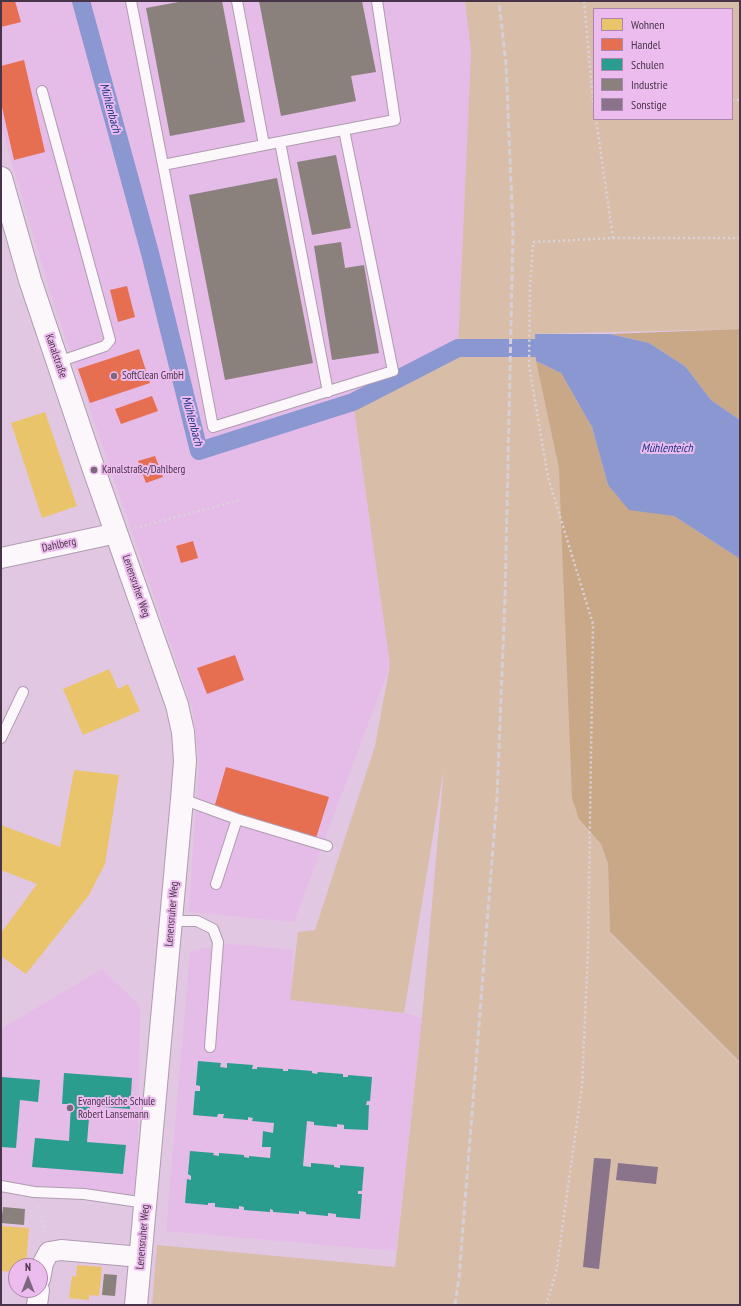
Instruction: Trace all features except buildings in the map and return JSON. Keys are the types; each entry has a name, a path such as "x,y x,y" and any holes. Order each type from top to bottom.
{"street":[{"name":"Kanalstraße","path":"1,178 30,280 94,470 117,533"},
{"name":"Dahlberg","path":"1,558 117,533"},
{"name":"Lenensruher Weg","path":"117,533 177,705 183,732 185,760 136,1305"},
{"path":"46,1258 50,1252 61,1250 141,1256"}],"lane":[{"path":"131,1 213,427 392,371 344,130"},
{"path":"237,1 264,145"},
{"path":"163,165 395,120 377,1"},
{"path":"42,91 110,340 105,346 58,362"},
{"path":"280,142 328,392"},
{"path":"1,738 23,692"},
{"path":"182,800 236,819 327,846"},
{"path":"216,884 236,819"},
{"path":"171,921 197,921 212,929 218,942 210,1047"},
{"path":"1,1186 34,1192 84,1194 146,1203"}],"path":[{"path":"584,1 593,100"},
{"path":"596,120 613,238"},
{"path":"546,1305 556,1273 582,1086 588,943 592,624 548,477 529,365 533,242 613,238 740,238"},
{"path":"117,533 240,500"},
{"path":"34,1192 50,1252"}],"shaded area":[{"path":"1,1 465,1 471,52 458,348 353,402 390,665 294,922 189,912 199,761 193,710 52,298 1,126"},
{"path":"465,1 740,1 740,329 535,334 536,361 559,469 579,819 601,844 608,864 610,933 740,1063 740,1305 152,1305 157,1245 395,1267 422,1018 444,768 404,1013 290,1000 298,932 315,930 375,746 390,665 353,402 458,348 471,52"},
{"path":"740,329 740,420 711,400 685,366 649,343 610,334"},
{"path":"536,361 561,373 592,427 608,485 629,509 674,516 740,559 740,1062 610,932 608,864 601,844 579,819 572,798 559,469"},
{"name":"Evangelische Schule Robert Lansemann","path":"230,944 293,950 291,1000 404,1013 422,1018 396,1251 166,1231 190,951"},
{"name":"Evangelische Schule Robert Lansemann","path":"102,969 140,1006 137,1205 1,1186 1,1029"}],"water":[{"name":"Mühlenteich","path":"535,334 610,334 649,343 685,366 711,400 740,420 740,559 674,516 629,510 608,485 592,427 561,373 536,361"}],"waterway":[{"name":"Mühlenbach","path":"81,1 150,253 199,451 353,402 458,348 535,348"}],"railway":[{"path":"455,1305 459,1278 497,797 505,599 513,232 506,64 499,1"}],"place":[{"name":"SoftClean GmbH","path":"114,376"},
{"name":"Kanalstraße/Dahlberg","path":"94,470"},
{"name":"Evangelische Schule Robert Lansemann","path":"70,1108"}]}
